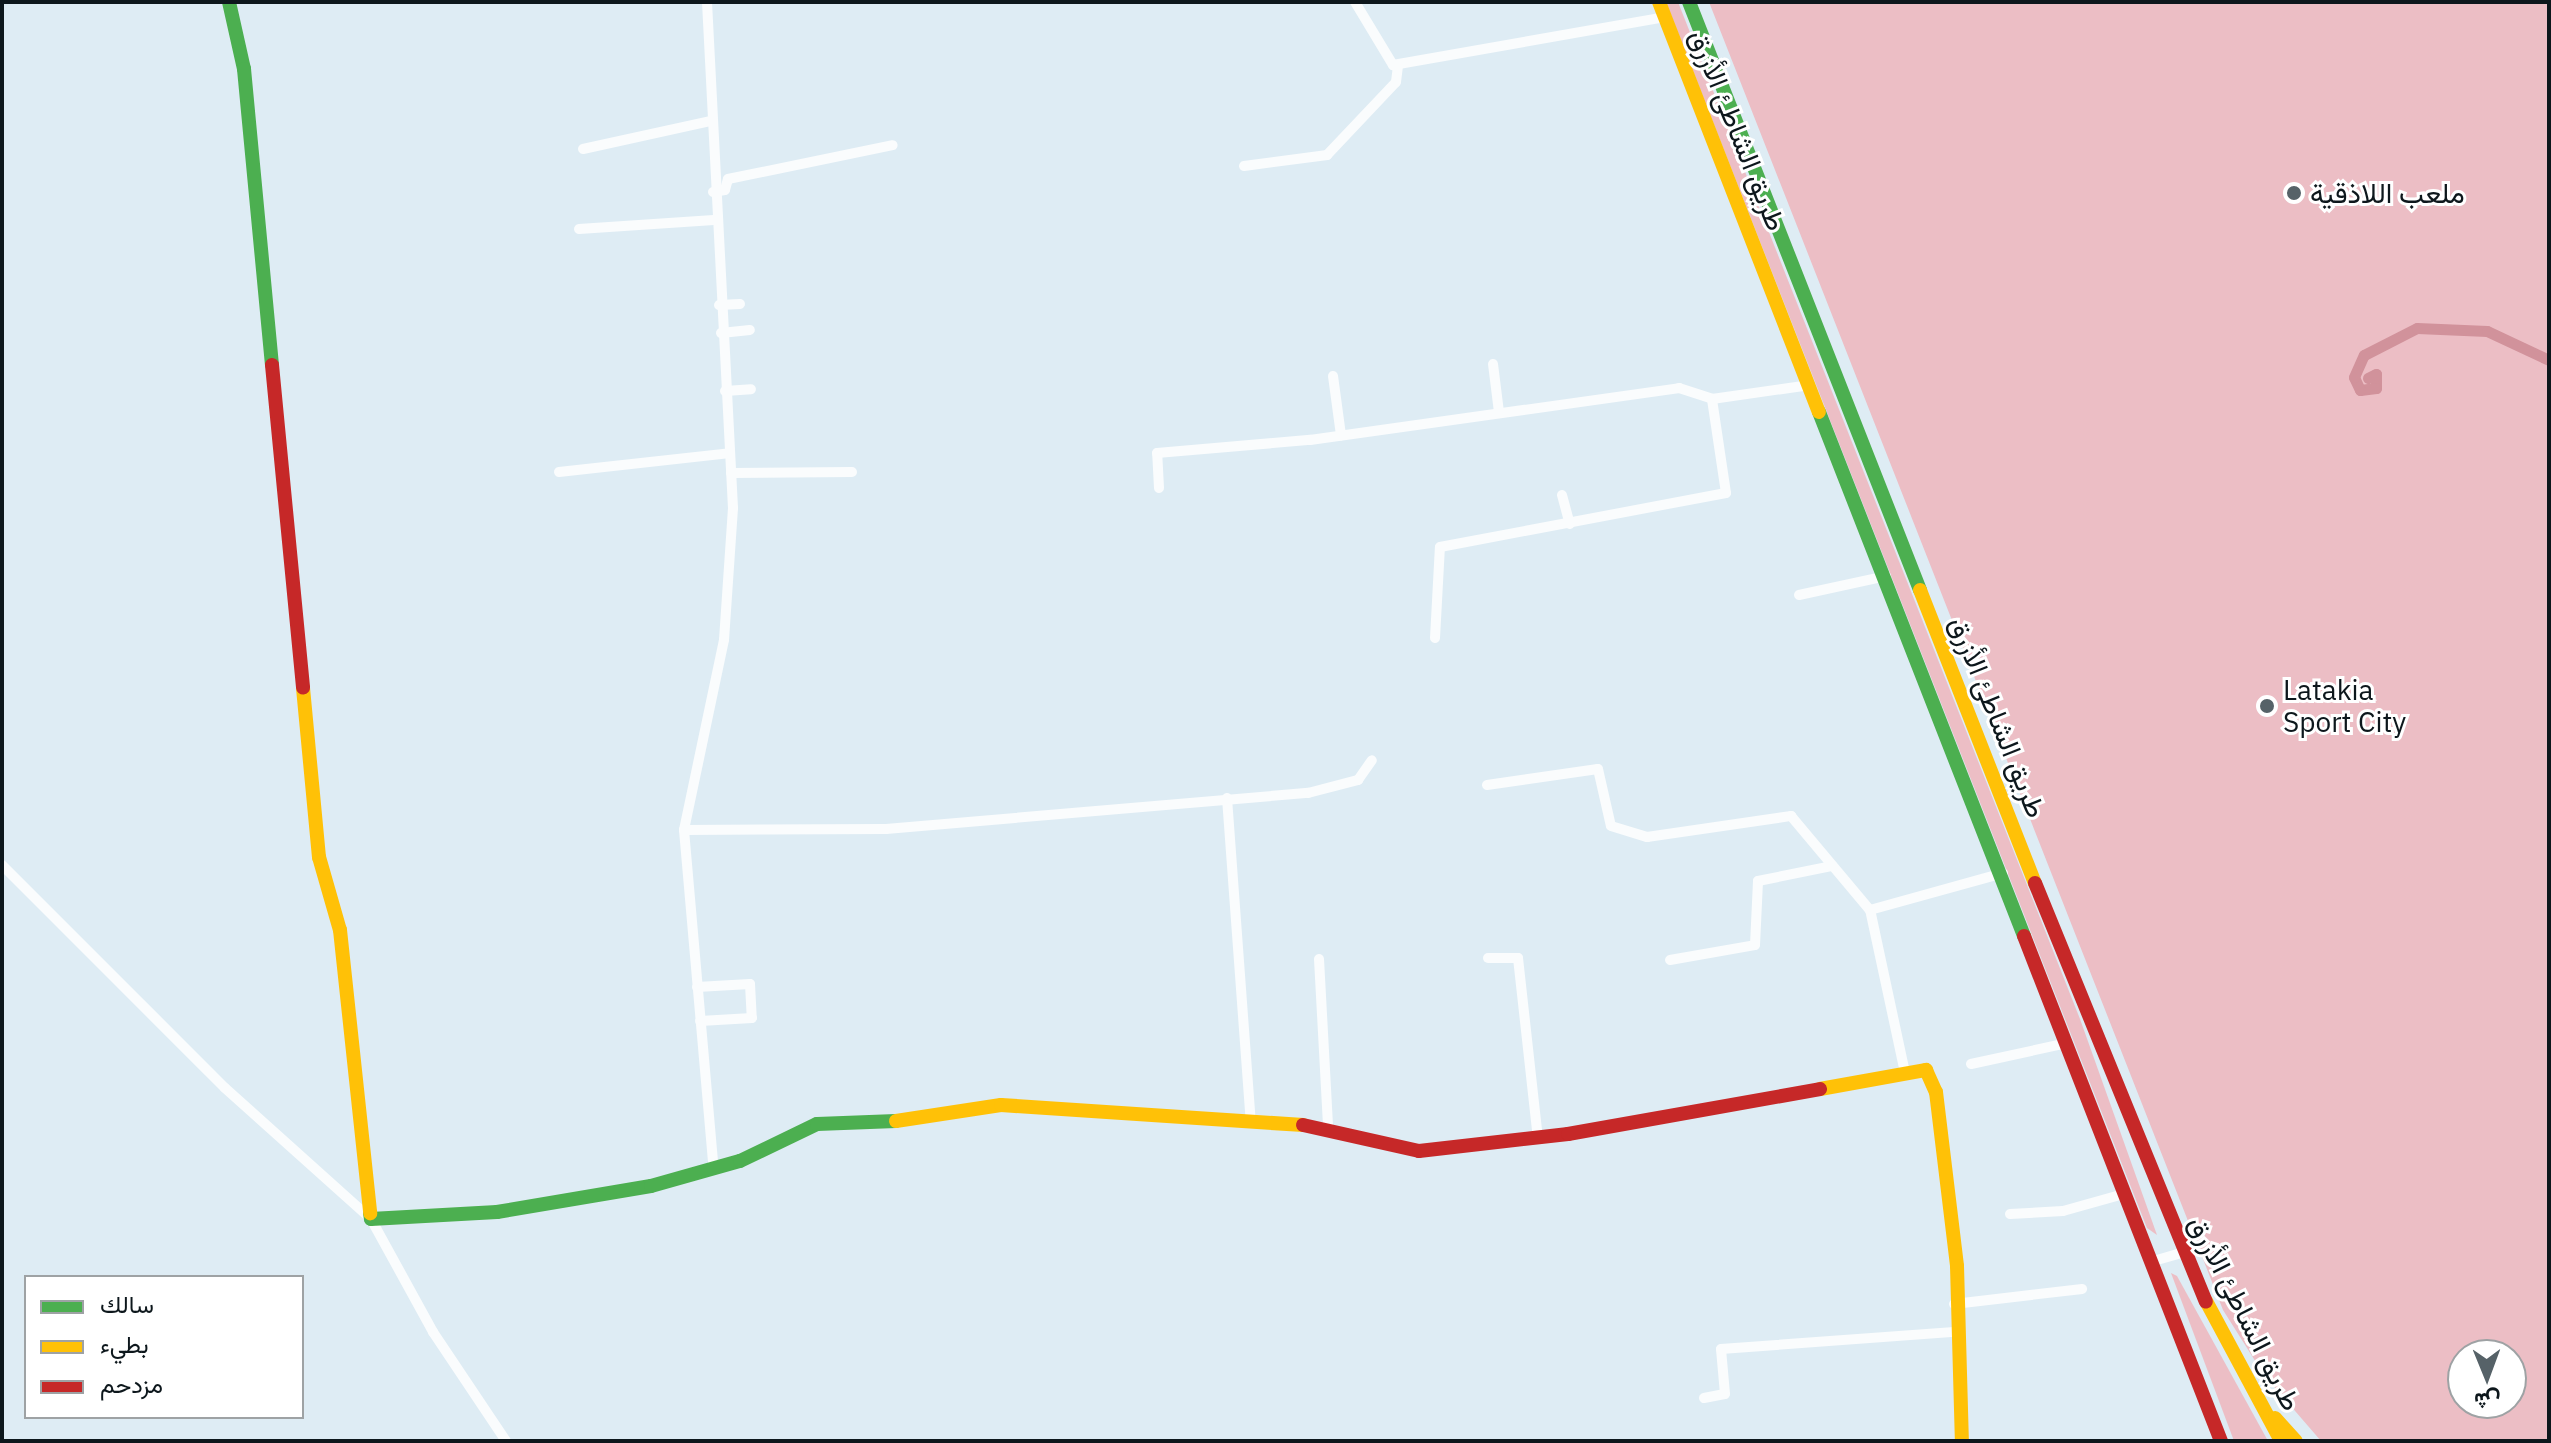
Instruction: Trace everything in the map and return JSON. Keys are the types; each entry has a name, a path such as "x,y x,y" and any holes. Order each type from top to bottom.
{"street":[{"path":"229,2 244,69 319,857 342,944 371,1219"},
{"path":"707,2 714,220 731,473 724,640 684,830 713,1164"},
{"path":"1355,2 1387,58 1398,65 1665,17"},
{"name":"طريق الشاطئ الأزرق","path":"1659,2 2003,873 2221,1441"},
{"name":"طريق الشاطئ الأزرق","path":"1689,2 2181,1253 2281,1441"},
{"path":"1244,166 1327,155 1396,82 1398,65"},
{"path":"583,149 710,121"},
{"path":"713,192 725,190 728,179 893,145"},
{"path":"579,229 714,220"},
{"path":"719,305 740,304"},
{"path":"721,333 750,330"},
{"path":"1493,364 1499,412"},
{"path":"1333,376 1341,435"},
{"path":"1159,488 1157,453 1341,435 1679,388 1712,399 1810,385"},
{"path":"725,391 751,389"},
{"path":"1435,638 1440,547 1726,493 1712,399"},
{"path":"559,472 730,453"},
{"path":"731,473 852,472"},
{"path":"1562,495 1570,524"},
{"path":"1799,595 1886,576"},
{"path":"684,830 886,829 1308,793 1358,780 1372,760"},
{"path":"1487,785 1598,769 1604,809 1623,834 1791,816 1870,910 1904,1068"},
{"path":"1227,798 1251,1121"},
{"path":"2,865 225,1088 371,1219 433,1332 506,1441"},
{"path":"1670,960 1755,945 1758,881 1832,866"},
{"path":"1870,910 2003,873"},
{"path":"1488,958 1518,958 1538,1139"},
{"path":"1319,959 1328,1127"},
{"path":"697,987 750,984 752,1018 700,1021"},
{"path":"1971,1064 2067,1043"},
{"path":"371,1219 497,1212 651,1186 713,1164 740,1161 817,1124 921,1120 1001,1105 1328,1127 1419,1151 1538,1139 1904,1068 1926,1070 1936,1092 1957,1266 1954,1332 1962,1441"},
{"path":"2010,1214 2063,1211 2124,1194"},
{"path":"2150,1262 2181,1253"},
{"path":"1954,1304 2082,1289"},
{"path":"1704,1398 1725,1394 1721,1349 1954,1332"},
{"path":"2260,1401 2296,1441"}],"shaded area":[{"path":"1666,2 1678,2 2080,1019 2157,1235 2147,1228"},
{"name":"Latakia Sport City","path":"1709,2 2549,2 2549,1441 2321,1441 2264,1375 2223,1310"},
{"path":"2171,1273 2177,1276 2268,1441 2234,1441"}],"waterway":[{"path":"2368,378 2376,374 2376,388 2360,390 2354,377 2364,355 2417,328 2487,331 2549,360"}],"traffic: fast":[{"path":"229,2 244,69 272,365"},
{"path":"1689,2 1920,590"},
{"path":"1819,412 2024,936"},
{"path":"370,1213 371,1219 497,1212 651,1186 740,1161 817,1124 896,1121"}],"traffic: slow":[{"path":"1659,2 1819,412"},
{"path":"1920,590 2035,883"},
{"path":"303,688 319,857 340,930 370,1213"},
{"path":"1820,1089 1926,1070 1936,1092 1957,1266 1962,1441"},
{"path":"896,1121 1001,1105 1303,1125"},
{"path":"2206,1301 2281,1441"},
{"path":"2275,1418 2296,1441"}],"traffic: jam":[{"path":"272,365 303,688"},
{"path":"2035,883 2206,1301"},
{"path":"2024,936 2221,1441"},
{"path":"1303,1125 1419,1151 1568,1134 1820,1089"}],"place":[{"name":"ملعب اللاذقية","path":"2294,193"},
{"name":"Latakia Sport City","path":"2267,706"}]}
